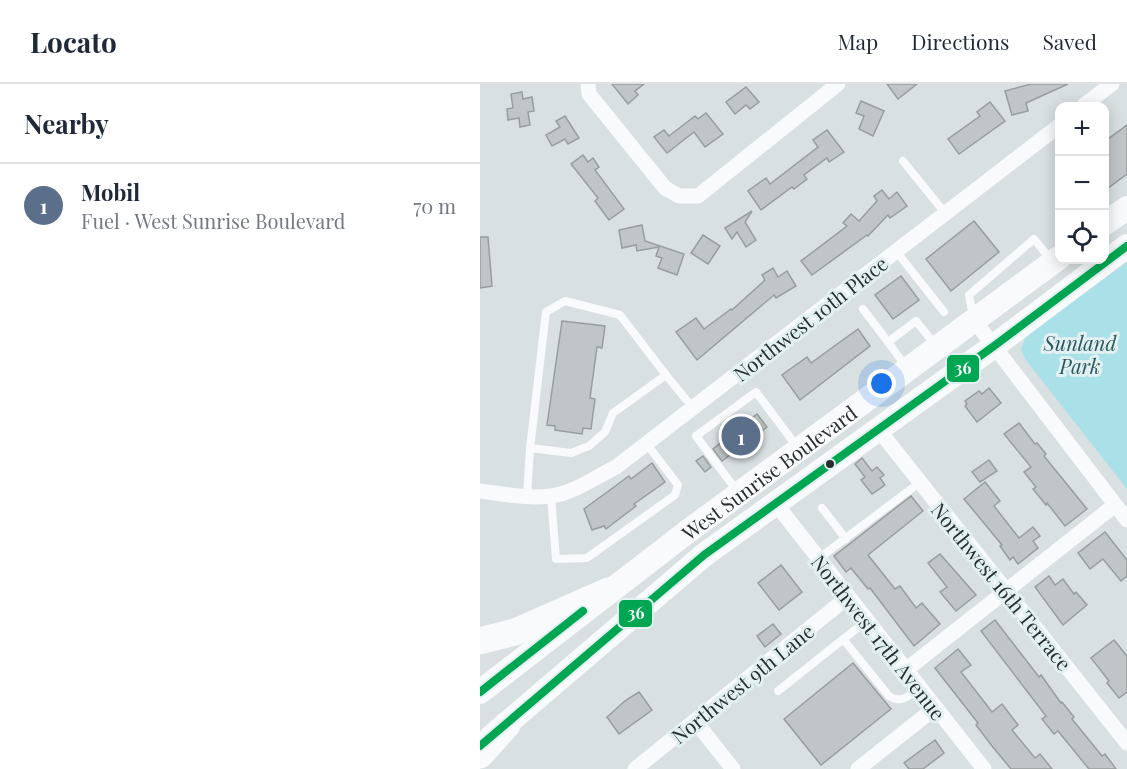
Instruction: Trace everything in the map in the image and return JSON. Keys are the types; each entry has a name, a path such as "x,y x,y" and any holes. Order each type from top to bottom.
{"highway":[{"path":"480,641 515,632 608,591"},
{"path":"480,755 507,725"}],"main road":[{"path":"1109,221 1127,208"},
{"name":"West Sunrise Boulevard","path":"480,746 704,555 994,346 1127,246"},
{"name":"West Sunrise Boulevard","path":"480,692 608,591 1055,261"}],"street":[{"path":"588,84 589,94 665,188 679,196 698,196 838,84"},
{"path":"1088,102 1112,84"},
{"name":"Northwest 10th Place","path":"480,491 551,496 578,487 616,467 1055,128"},
{"path":"974,320 1127,520"},
{"name":"Northwest 16th Terrace","path":"878,429 1127,743"},
{"name":"Northwest 17th Avenue","path":"776,504 984,769"},
{"path":"907,669 1115,505"},
{"name":"Northwest 9th Lane","path":"635,769 848,597"},
{"path":"858,769 935,708"},
{"path":"695,721 733,769"}],"lane":[{"path":"903,161 945,213"},
{"path":"896,251 944,312"},
{"path":"527,496 530,448 546,312 565,301 620,315 693,408"},
{"path":"863,309 908,369"},
{"path":"888,342 916,321 936,348"},
{"path":"530,448 571,453 589,446 605,432 613,413 666,375"},
{"path":"739,494 696,436 756,392 799,449"},
{"path":"551,496 556,559 587,558 675,495 678,485 646,443"},
{"path":"818,559 919,483"},
{"path":"822,508 846,539"},
{"path":"778,691 866,621"},
{"path":"843,639 893,699 904,700 919,688"}],"green space":[{"name":"Sunland Park","path":"1127,262 1127,489 1025,359 1021,349 1026,336"}],"building":[{"path":"612,84 644,84 635,91 638,95 628,104"},
{"path":"887,84 917,84 898,99"},
{"path":"1031,84 1068,84 1026,103 1028,111 1012,115 1005,91"},
{"path":"746,87 759,102 750,109 746,105 735,114 726,102"},
{"path":"522,92 523,99 532,97 534,111 528,112 530,125 520,127 519,118 508,120 507,109 513,108 511,94"},
{"path":"861,101 884,111 873,136 859,129 864,116 856,113"},
{"path":"990,102 1005,121 959,154 948,139 980,116 977,112"},
{"path":"706,113 723,134 705,147 694,132 667,153 654,137 664,130 669,136 695,116 698,119"},
{"path":"565,116 579,138 568,144 565,139 552,146 546,135 560,127 556,121"},
{"path":"1127,125 1127,174 1109,187 1109,156 1109,138"},
{"path":"827,130 844,152 829,162 827,158 804,175 807,179 761,210 748,191 766,178 770,184 818,147 813,140"},
{"path":"583,155 588,162 593,158 599,167 595,170 624,209 609,220 595,201 598,198 571,164"},
{"path":"882,190 889,199 897,192 907,206 890,218 888,215 868,236 812,275 801,261 847,226 843,223 851,214 859,221 877,201 874,196"},
{"path":"752,211 745,222 756,240 746,247 737,232 732,239 725,228"},
{"path":"974,221 999,252 951,291 926,259"},
{"path":"642,225 645,241 684,254 677,275 658,268 662,258 656,256 659,247 637,251 636,245 622,248 619,230"},
{"path":"703,235 720,246 708,264 691,253"},
{"path":"480,237 488,237 492,286 480,288"},
{"path":"773,268 778,277 787,271 796,286 776,298 774,295 697,360 676,332 696,318 704,329 732,310 765,280 762,275"},
{"path":"901,276 919,300 893,319 875,295"},
{"path":"562,321 605,326 602,348 597,347 590,398 595,399 591,429 583,428 582,434 555,430 555,426 547,425"},
{"path":"858,329 870,346 800,400 782,375 807,357 811,363"},
{"path":"989,388 1001,403 977,422 965,406 967,404 965,401 979,391 982,394"},
{"path":"757,414 767,427 722,461 713,449"},
{"path":"1019,423 1046,454 1044,456 1087,509 1065,526 1033,489 1036,487 1024,472 1031,467 1004,434"},
{"path":"703,456 711,467 705,472 696,461"},
{"path":"862,458 872,471 877,467 884,475 880,478 885,485 872,494 861,480 865,477 855,464"},
{"path":"989,460 997,471 980,482 972,472"},
{"path":"652,463 665,482 634,504 636,506 606,529 604,526 592,530 584,509 629,476 631,479"},
{"path":"985,482 1000,501 994,506 1019,538 1033,527 1040,536 1033,541 1038,548 1018,564 1013,557 1010,560 1000,546 1002,545 964,499"},
{"path":"911,496 923,511 868,555 895,589 900,586 916,608 922,603 940,624 914,646 870,588 868,589 851,568 846,572 834,556"},
{"path":"1105,532 1127,560 1127,576 1121,581 1103,559 1090,569 1078,553"},
{"path":"940,554 976,595 956,611 940,592 947,587 928,563"},
{"path":"781,565 802,592 779,610 758,583"},
{"path":"1049,576 1055,585 1063,579 1074,594 1076,592 1087,605 1063,625 1035,587"},
{"path":"995,620 1039,677 1041,675 1102,756 1105,754 1116,769 1089,769 1058,731 1054,734 1042,719 1046,716 981,631"},
{"path":"773,624 781,634 765,647 757,636"},
{"path":"1114,640 1127,656 1127,692 1119,698 1091,658"},
{"path":"958,649 971,665 961,672 992,712 1002,704 1018,725 1012,730 1035,758 1040,754 1052,769 1011,769 992,746 976,725 978,723 935,668"},
{"path":"853,663 891,709 821,765 784,719"},
{"path":"639,692 652,710 619,734 607,717"},
{"path":"935,740 944,753 923,769 909,769 904,763"}],"transit line":[{"name":"36","path":"480,746 704,555 994,346 1127,246"},
{"name":"36","path":"480,692 583,611"}],"place":[{"name":"Mobil","path":"741,436"}]}
